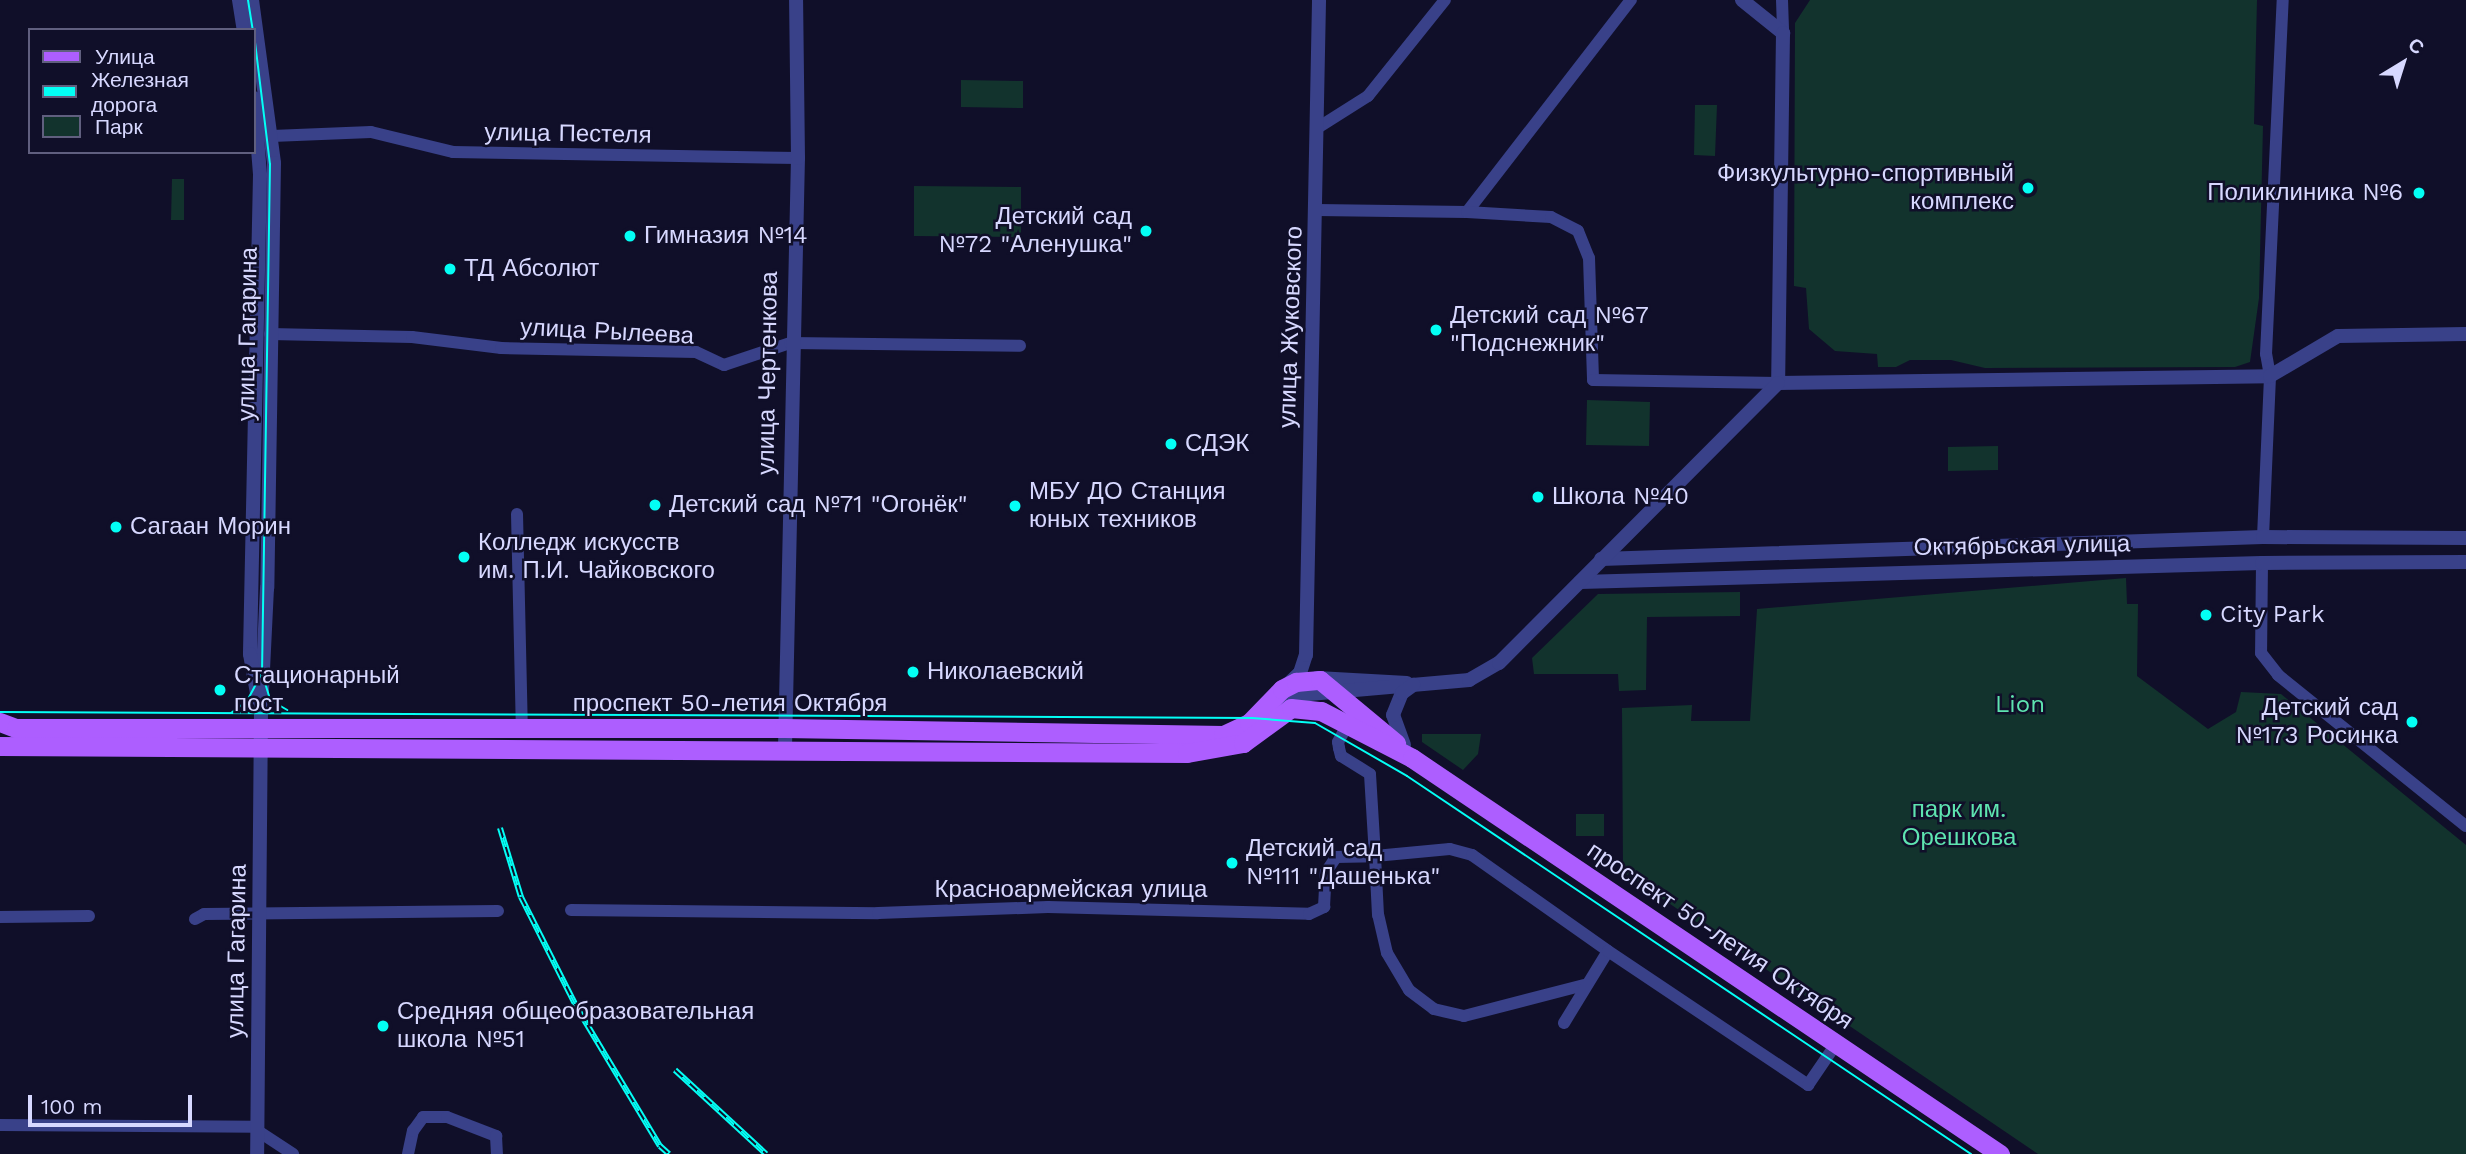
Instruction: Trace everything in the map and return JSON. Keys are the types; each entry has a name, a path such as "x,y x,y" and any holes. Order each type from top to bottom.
{"main road":[{"name":"проспект 50-летия Октября","path":"1320,680 1412,758"},
{"path":"1282,689 1296,682 1320,680"},
{"name":"проспект 50-летия Октября","path":"8,725 785,738 1223,735 1249,723 1282,689"},
{"name":"проспект 50-летия Октября","path":"0,744 261,729 522,728 1187,753 1242,743 1274,718 1299,708 1321,711 1412,758 2000,1154"}],"street":[{"path":"239,0 244,28"},
{"name":"улица Гагарина","path":"252,0 272,136 265,670 261,729 257,1154"},
{"name":"улица Чертенкова","path":"785,738 790,343 798,158 796,0"},
{"name":"улица Жуковского","path":"1306,655 1319,127 1319,0"},
{"path":"1319,127 1367,96 1445,0"},
{"path":"1467,212 1631,0"},
{"path":"1742,0 1783,33"},
{"path":"1274,718 1298,695 1477,677 1517,647 1601,559 1778,383 1783,0"},
{"path":"2263,537 2270,376 2266,354 2283,0"},
{"name":"улица Гагарина","path":"256,124 260,175 250,654 261,729"},
{"name":"улица Пестеля","path":"272,136 341,131 398,136 453,152 798,158"},
{"path":"1317,210 1467,212 1551,217 1578,231 1589,258 1593,380 1778,383 2270,376 2338,336 2466,334"},
{"name":"улица Рылеева","path":"270,334 412,337 501,348 696,352 724,365 790,343 1020,346"},
{"path":"517,514 522,728"},
{"name":"Октябрьская улица","path":"1601,559 1679,559 2263,537 2466,538"},
{"path":"2021,546 2021,569"},
{"path":"1787,575 1788,555"},
{"path":"1679,559 1679,578"},
{"name":"Октябрьская улица","path":"1580,582 2263,563 2466,562"},
{"path":"2263,563 2261,653 2278,675 2466,826"},
{"path":"1306,655 1320,680 1382,678 1416,684"},
{"path":"1282,689 1300,673 1306,655"},
{"path":"1412,758 1396,733 1394,715 1402,693 1416,684"},
{"path":"1348,724 1338,741 1341,756 1370,774 1378,915 1387,953 1409,990 1434,1009 1464,1016 1584,985"},
{"path":"0,744 8,725"},
{"path":"1376,856 1450,849 1472,855 1608,951 1808,1085 1836,1044"},
{"name":"Красноармейская улица","path":"571,909 878,913 1048,907 1309,914 1324,907 1326,872 1336,857 1376,856"},
{"path":"195,919 260,913 498,911"},
{"path":"0,917 89,916"},
{"path":"1564,1023 1584,985 1608,951"},
{"path":"408,1154 413,1131 423,1117 447,1117 496,1136 496,1154"},
{"path":"0,1125 258,1129 293,1154"}],"green space":[{"name":"Физкультурно-спортивный комплекс","path":"1810,0 2257,0 2254,124 2263,126 2259,298 2250,362 2235,367 1985,368 1951,360 1910,360 1896,367 1878,367 1877,354 1835,351 1809,329 1806,288 1794,286 1795,23"},
{"path":"961,80 1023,81 1023,108 961,107"},
{"path":"1695,105 1717,105 1715,156 1694,155"},
{"path":"172,179 184,179 184,220 171,220"},
{"path":"914,186 1021,187 1021,237 914,236"},
{"path":"1587,400 1650,402 1649,446 1586,445"},
{"path":"1998,446 1998,470 1948,471 1948,447"},
{"name":"парк им. Орешкова","path":"2126,578 2127,604 2138,604 2137,676 2208,729 2236,712 2241,692 2281,694 2466,845 2466,1154 2038,1154 1623,872 1622,708 1692,705 1691,721 1750,721 1757,609"},
{"path":"1740,592 1740,616 1647,617 1646,690 1619,691 1618,674 1534,674 1532,658 1598,594"},
{"path":"1422,734 1481,734 1478,754 1463,770 1422,742"},
{"path":"1576,814 1604,814 1604,836 1576,836"}],"tram line":[{"path":"248,0 253,28"},
{"path":"256,50 270,164 262,673 270,700 287,710"},
{"path":"231,713 247,701 262,673"},
{"path":"0,712 1252,718 1315,723 1407,776 1971,1154"}],"railway":[{"path":"500,828 521,897 577,1008 660,1146 669,1154"},
{"path":"675,1070 766,1154"}],"place":[{"name":"Физкультурно-спортивный комплекс","path":"2028,188"},
{"name":"Поликлиника №6","path":"2419,193"},
{"name":"Детский сад №72 \"Аленушка\"","path":"1146,231"},
{"name":"Гимназия №14","path":"630,236"},
{"name":"ТД Абсолют","path":"450,269"},
{"name":"Детский сад №67 \"Подснежник\"","path":"1436,330"},
{"name":"СДЭК","path":"1171,444"},
{"name":"Школа №40","path":"1538,497"},
{"name":"Детский сад №71 \"Огонёк\"","path":"655,505"},
{"name":"МБУ ДО Станция юных техников","path":"1015,506"},
{"name":"Сагаан Морин","path":"116,527"},
{"name":"Колледж искусств им. П.И. Чайковского","path":"464,557"},
{"name":"City Park","path":"2206,615"},
{"name":"Николаевский","path":"913,672"},
{"name":"Стационарный пост","path":"220,690"},
{"name":"Детский сад №173 Росинка","path":"2412,722"},
{"name":"Детский сад №111 \"Дашенька\"","path":"1232,863"},
{"name":"Средняя общеобразовательная школа №51","path":"383,1026"}],"park label":[{"name":"Lion","path":"2020,705"}]}
